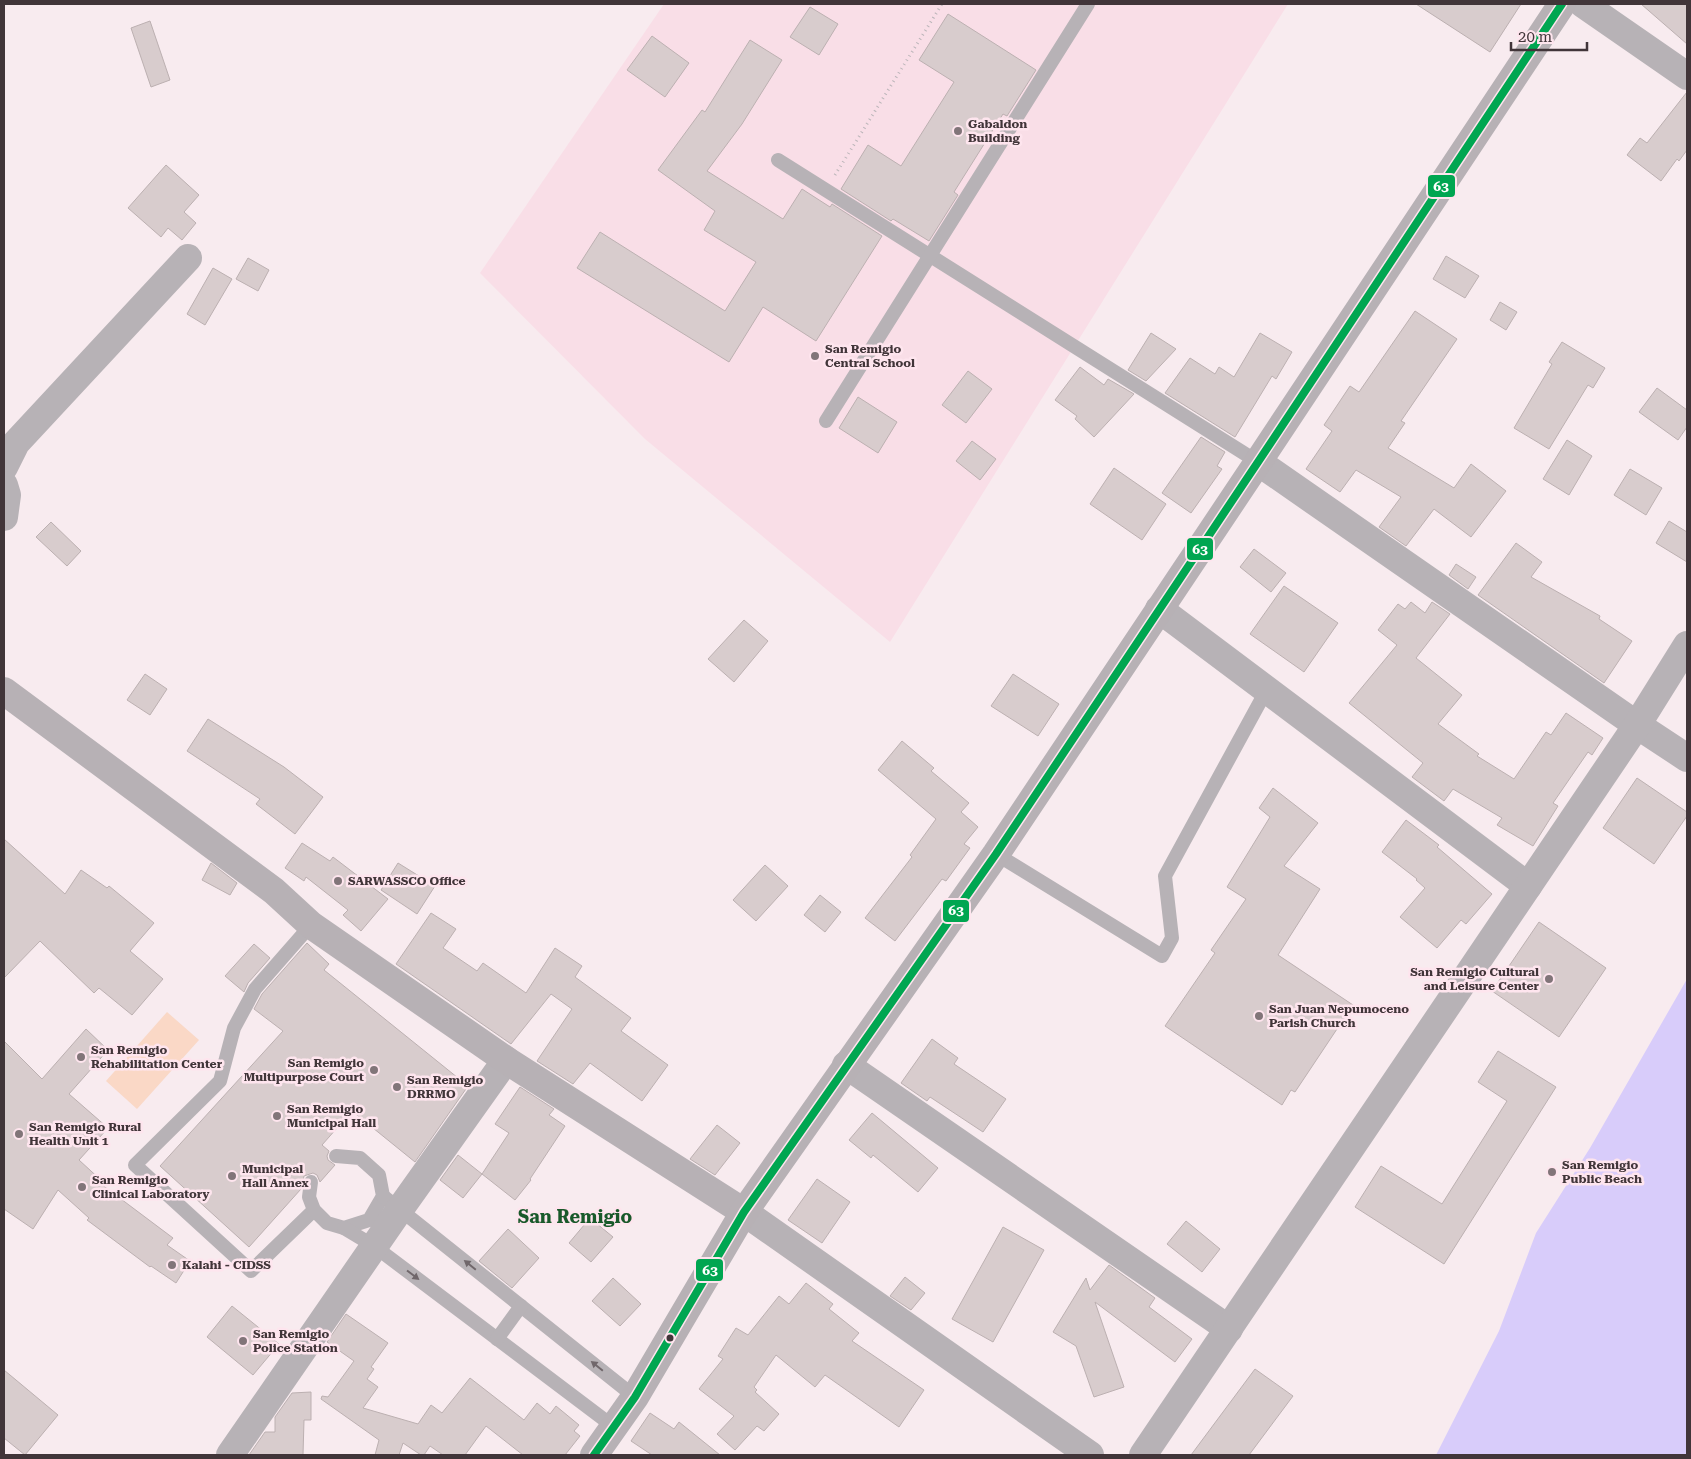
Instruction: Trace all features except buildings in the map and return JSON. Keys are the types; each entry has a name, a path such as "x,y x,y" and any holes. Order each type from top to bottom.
{"main road":[{"path":"594,1455 635,1397 744,1212 996,854 1562,4"},
{"path":"4,691 274,891 311,926 506,1060 744,1212"}],"street":[{"path":"1584,4 1687,76"},
{"path":"4,467 16,443 188,258"},
{"path":"1258,462 1687,758"},
{"path":"4,485 7,496 4,517"},
{"path":"1159,609 1528,886"},
{"path":"1143,1455 1637,725 1687,646"},
{"path":"230,1455 374,1246 391,1202 506,1060"},
{"path":"846,1065 1229,1329"},
{"path":"744,1212 1090,1455"}],"lane":[{"path":"826,421 1088,4"},
{"path":"778,160 1258,462"},
{"path":"996,854 1162,956 1172,938 1165,876 1267,689"},
{"path":"311,926 255,989 234,1028 220,1081 135,1165 251,1271 314,1210"},
{"path":"336,1156 360,1158 379,1175 391,1202 635,1397"},
{"path":"311,1182 309,1197 314,1210 327,1223 344,1228 374,1246 614,1427"},
{"path":"344,1228 370,1220 391,1202"},
{"path":"497,1339 521,1306"}],"path":[{"path":"826,190 942,4"}],"shaded area":[{"name":"San Remigio Central School","path":"664,4 1288,4 890,642 645,439 480,273"},
{"path":"1687,979 1687,1455 1436,1455 1499,1331 1536,1233 1590,1148"},
{"path":"167,1012 199,1040 137,1109 106,1081"}],"transit line":[{"name":"63","path":"594,1455 635,1397 744,1212 996,854 1562,4"}],"place":[{"name":"Gabaldon Building","path":"958,131"},
{"name":"San Remigio Central School","path":"815,356"},
{"name":"SARWASSCO Office","path":"338,881"},
{"name":"San Remigio Cultural and Leisure Center","path":"1549,979"},
{"name":"San Juan Nepumoceno Parish Church","path":"1259,1016"},
{"name":"San Remigio Rehabilitation Center","path":"81,1057"},
{"name":"San Remigio Multipurpose Court","path":"374,1070"},
{"name":"San Remigio DRRMO","path":"397,1087"},
{"name":"San Remigio Municipal Hall","path":"277,1116"},
{"name":"San Remigio Rural Health Unit 1","path":"19,1134"},
{"name":"San Remigio Public Beach","path":"1552,1172"},
{"name":"Municipal Hall Annex","path":"232,1176"},
{"name":"San Remigio Clinical Laboratory","path":"82,1187"},
{"name":"Kalahi - CIDSS","path":"172,1265"},
{"name":"San Remigio Police Station","path":"243,1341"}],"district":[{"name":"San Remigio","path":"575,1217"}]}
